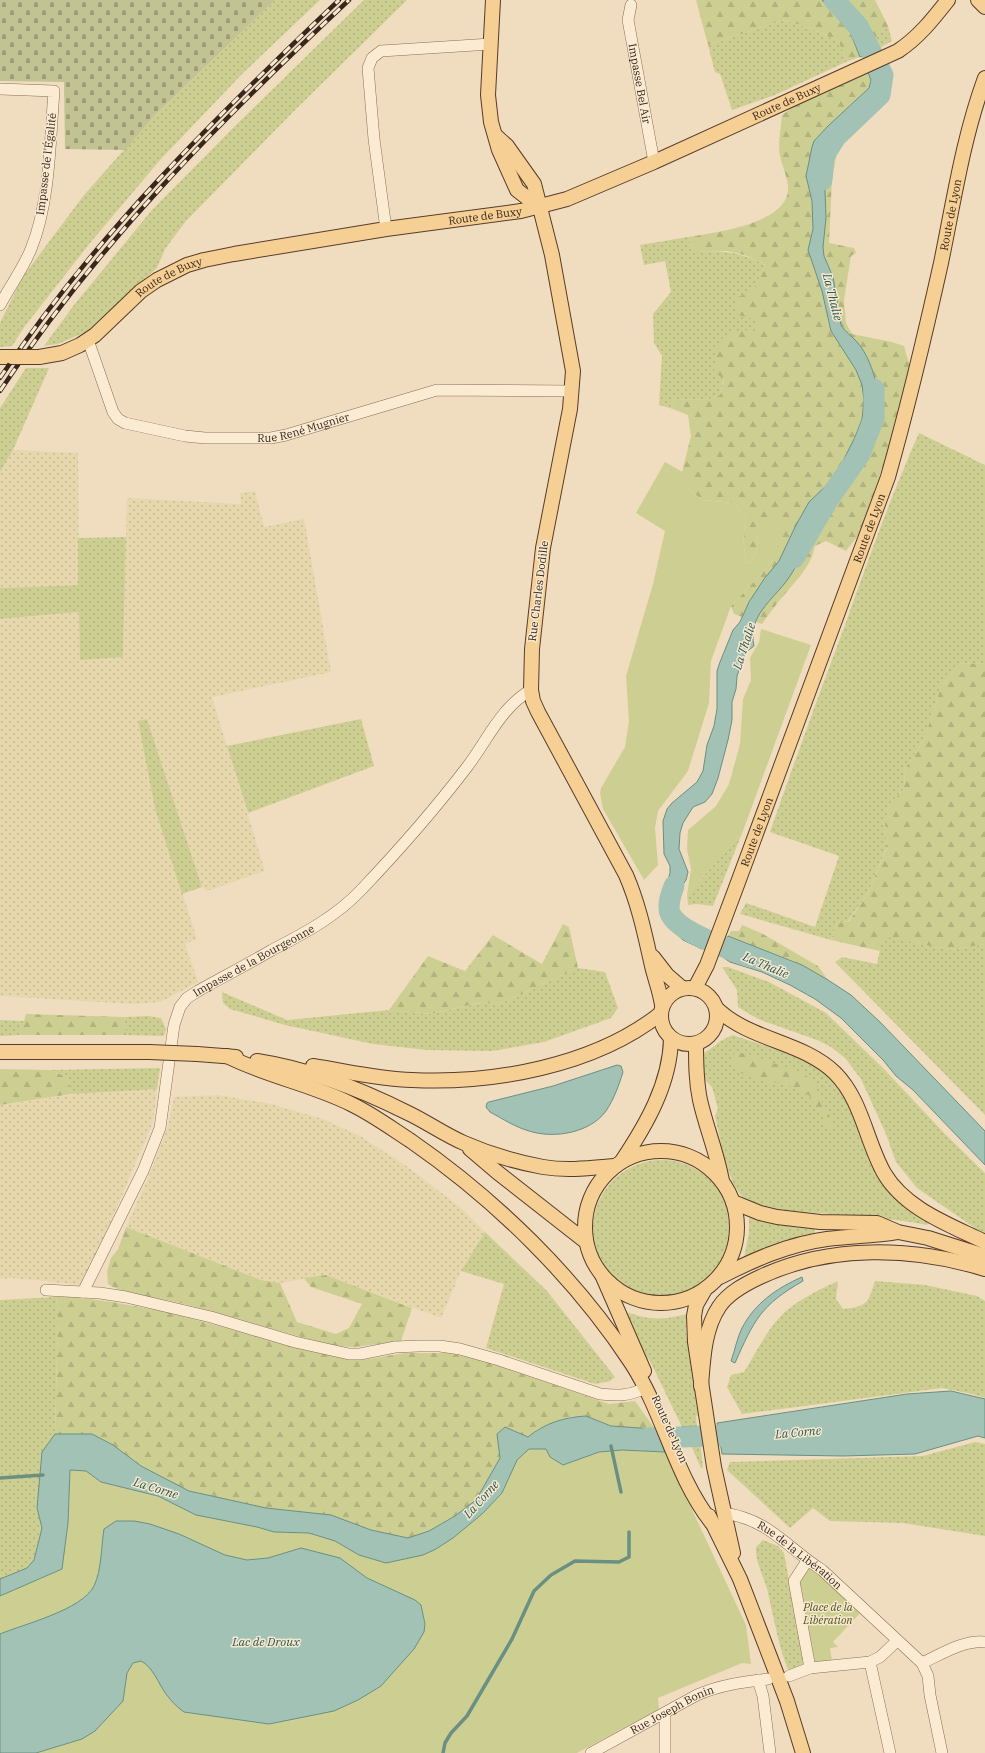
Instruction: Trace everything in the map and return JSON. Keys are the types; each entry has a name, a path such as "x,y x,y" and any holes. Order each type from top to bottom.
{"main road":[{"path":"493,0 488,95 491,122 501,156 517,190 539,207"},
{"name":"Route de Buxy","path":"6,357 38,357 62,353 80,345 88,340 141,292 157,280 204,260 386,229 502,214 539,207 583,193 898,51 926,28 948,0"},
{"path":"978,0 985,7"},
{"name":"Route de Lyon","path":"693,989 707,963 888,477 906,415 941,263 968,131 985,78"},
{"name":"Rue Charles Dodille","path":"539,207 552,255 571,357 572,391 570,409 543,548 532,649 531,690 533,701 538,712 626,875 640,911 652,967 658,984 661,1010"},
{"name":"Rue Charles Dodille","path":"650,953 667,976 693,989"},
{"path":"0,1052 149,1052 197,1054 293,1063 361,1075 411,1080 445,1080 478,1078 544,1067 586,1054 639,1030 661,1010 670,994 693,989 714,1002 717,1016 713,1030 703,1041 696,1044 683,1044 671,1039 663,1028 661,1010"},
{"path":"716,1008 737,1025 811,1057 834,1073 842,1081 860,1114 885,1173 895,1187 907,1199 926,1212 985,1242"},
{"path":"619,1164 649,1118 669,1065 671,1039"},
{"path":"696,1044 697,1082 700,1101 719,1164 722,1181 733,1202 736,1218 737,1234 734,1250 727,1265 718,1278 704,1291 690,1298 674,1302 651,1303 628,1296 614,1288 595,1267 585,1241 584,1224 587,1207 593,1191 603,1178 619,1164 637,1155 652,1152 668,1152 683,1155 704,1165 722,1181"},
{"path":"227,1056 243,1064 316,1088 353,1105 393,1129 447,1168 495,1208 554,1267 605,1326 632,1365 645,1388 697,1503 712,1523"},
{"path":"261,1061 315,1074 348,1086 408,1113 464,1143 509,1159 544,1167 565,1169 619,1164"},
{"path":"464,1143 497,1172 585,1241"},
{"path":"733,1202 760,1213 778,1217 820,1222 877,1224 898,1232 928,1238 985,1256"},
{"path":"718,1278 768,1255 805,1243 826,1239 876,1236 898,1232"},
{"path":"701,1386 708,1332 719,1307 731,1294 750,1282 774,1270 833,1256 868,1252 902,1253 937,1258 985,1269"},
{"name":"Route de Lyon","path":"603,1277 712,1523 740,1579 787,1700 803,1753"},
{"name":"Route de Lyon","path":"704,1291 696,1305 694,1316 694,1342 714,1467 740,1579"}],"street":[{"name":"Impasse Bel Air","path":"631,5 628,20 654,162"},
{"path":"386,229 374,139 368,68 372,58 381,51 491,44"},
{"name":"Impasse de l'Égalité","path":"0,89 54,91 45,192 39,224 32,248 24,266 0,305"},
{"name":"Rue René Mugnier","path":"88,340 112,412 118,419 125,423 185,436 224,439 278,436 437,390 572,391"},
{"name":"Impasse de la Bourgeonne","path":"83,1292 143,1171 160,1128 174,1025 180,1007 187,998 198,990 292,940 342,908 362,889 443,797 468,765 490,731 515,703 531,690"},
{"path":"46,1290 113,1295 148,1302 228,1322 295,1342 349,1354 360,1354 395,1347 440,1346 478,1353 600,1394 613,1396 632,1395 645,1388"},
{"name":"Rue de la Libération","path":"724,1514 744,1517 764,1526 808,1561 822,1570 922,1663 928,1676 930,1695 942,1753"},
{"path":"808,1561 794,1581 810,1668"},
{"path":"789,1676 810,1668 870,1662 880,1657 897,1641"},
{"path":"922,1663 963,1644 985,1642"},
{"path":"870,1662 890,1753"},
{"name":"Rue Joseph Bonin","path":"591,1753 714,1687 763,1679 770,1753"},
{"path":"665,1714 665,1753"}],"shaded area":[{"path":"13,450 78,453 79,585 0,588 0,472"},
{"path":"255,491 264,527 304,519 331,672 212,697 265,871 207,891 202,887 147,719 138,721 155,809 197,939 185,944 198,982 160,1002 133,1004 0,996 0,619 79,612 123,657 127,498 241,504 240,493"},
{"path":"157,1089 153,1122 87,1278 81,1285 11,1278 0,1279 0,1105 89,1092"},
{"path":"218,1095 271,1104 323,1119 360,1136 405,1165 461,1208 485,1232 461,1271 441,1318 326,1275 280,1283 261,1280 126,1227 149,1176 168,1126 174,1097"}],"green space":[{"path":"0,0 275,0 155,115 125,150 65,149 64,82 0,81"},
{"path":"275,0 320,0 242,74 161,159 90,243 25,326 12,346 0,347 0,323 22,278 84,195 155,115"},
{"path":"364,0 407,0 294,111 186,221 165,249 157,268 88,331 58,344 44,346 74,305 152,210 236,125"},
{"path":"696,0 822,0 850,32 860,57 848,61 838,41 810,28 784,20 708,45"},
{"path":"841,0 875,0 888,26 875,38"},
{"path":"784,20 810,28 838,41 848,61 775,95 732,110 720,74 715,72 708,45"},
{"path":"888,26 892,41 880,48 875,38"},
{"path":"867,70 871,80 869,88 828,126 814,141 812,147 838,147 832,180 829,243 854,248 856,253 851,256 844,300 846,323 852,334 904,346 910,367 891,442 861,532 846,551 826,541 815,546 813,554 803,572 762,624 734,614 731,606 773,561 757,533 758,545 751,563 746,561 743,540 746,517 735,503 702,500 689,489 694,479 682,472 691,436 688,415 670,408 674,399 707,400 720,395 724,379 714,372 718,347 721,341 724,336 729,333 738,331 755,331 760,320 738,315 734,299 753,290 766,265 744,255 727,251 694,252 688,237 733,229 750,224 778,209 786,198 788,185 779,149 782,115 793,107"},
{"path":"688,237 694,252 723,252 739,254 766,265 753,290 761,320 755,331 734,331 720,395 707,400 674,399 670,408 659,405 662,356 654,343 653,314 671,292 665,261 644,265 640,245"},
{"path":"26,368 49,368 13,450 0,472 0,408"},
{"path":"919,433 985,465 985,663 959,664 941,687 924,740 905,769 904,789 889,805 885,822 887,847 867,895 848,921 837,923 831,940 740,914 746,903 815,927 839,856 770,832 871,552"},
{"path":"665,462 695,479 689,489 702,500 735,503 746,517 743,540 746,561 751,563 758,545 757,533 769,516 784,527 773,561 731,606 711,661 709,703 688,771 658,811 655,828 658,865 644,880 603,809 600,793 601,788 625,747 629,721 626,676 653,584 665,531 636,513"},
{"path":"126,537 123,657 80,660 79,612 0,619 0,588 78,585 78,538"},
{"path":"761,629 811,645 743,831 687,895 691,869 687,849 688,830 716,806 729,784 740,744 743,699 751,680 750,658 759,642"},
{"path":"985,663 985,944 951,950 883,936 880,951 831,940 837,923 849,921 867,895 887,848 885,822 889,805 904,789 905,769 924,740 941,687 959,664"},
{"path":"147,719 202,887 182,894 155,809 138,721"},
{"path":"361,719 374,766 248,813 227,746"},
{"path":"743,831 713,906 696,904 688,905 687,895"},
{"path":"563,924 569,927 578,968 497,1005 483,1002 430,1014 389,1010 428,956 465,971 493,935 542,964"},
{"path":"742,925 761,933 818,966 828,980 794,961 728,936 731,931 739,931"},
{"path":"883,935 951,950 985,944 985,1115 835,962 842,957 877,964"},
{"path":"722,967 728,967 769,982 826,1013 884,1069 945,1134 985,1173 985,1235 917,1188 896,1162 886,1134 861,1079 845,1058 831,1047 817,1040 758,1019 738,1007 737,990"},
{"path":"578,968 605,972 618,1008 611,1018 544,1042 492,1051 427,1050 373,1044 285,1025 230,1009 223,1003 222,992 287,1020 389,1010 430,1014 484,1002 497,1005"},
{"path":"26,1014 124,1017 126,1035 20,1035"},
{"path":"148,1016 161,1018 166,1029 164,1036 126,1035 124,1017"},
{"path":"0,1020 24,1021 20,1035 0,1036"},
{"path":"733,1035 801,1058 823,1071 834,1083 852,1111 881,1180 931,1222 927,1225 899,1220 779,1209 765,1207 744,1198 733,1182 725,1160 715,1116 718,1109 712,1087 703,1078 704,1053 721,1041"},
{"path":"736,1051 801,1072 816,1083 818,1095 836,1128 830,1130 809,1095 781,1082 769,1083 736,1071 731,1059"},
{"path":"160,1068 157,1089 71,1094 67,1077 50,1070"},
{"path":"0,1069 50,1070 67,1077 71,1094 0,1105"},
{"path":"662,1160 688,1165 711,1180 726,1203 731,1229 726,1255 711,1278 688,1293 662,1298 636,1293 613,1278 598,1255 593,1229 598,1203 613,1180 636,1165"},
{"path":"749,1216 768,1222 814,1228 815,1234 744,1258 749,1232"},
{"path":"126,1227 261,1280 280,1283 297,1322 336,1334 349,1328 362,1304 311,1287 304,1278 326,1275 412,1308 401,1341 354,1347 336,1346 222,1314 184,1304 134,1294 116,1288 108,1284 107,1272 111,1258 118,1249"},
{"path":"485,1232 547,1291 615,1377 610,1381 595,1384 486,1348 504,1284 461,1271"},
{"path":"838,1281 836,1299 843,1309 858,1307 866,1302 871,1294 875,1281 925,1285 977,1296 985,1301 985,1398 942,1388 742,1414 727,1387 731,1375 744,1372 771,1328 787,1310 808,1296"},
{"path":"56,1297 58,1314 55,1434 42,1452 37,1508 42,1528 34,1560 27,1568 0,1579 0,1300"},
{"path":"56,1297 75,1297 112,1302 167,1312 312,1351 362,1360 405,1353 448,1353 482,1360 609,1404 635,1401 655,1429 611,1426 586,1416 569,1417 538,1429 528,1437 505,1427 497,1434 500,1458 476,1500 455,1516 429,1531 408,1538 371,1530 331,1515 266,1508 189,1491 141,1466 113,1445 92,1434 55,1434 58,1314"},
{"path":"623,1311 648,1318 669,1318 687,1314 686,1331 698,1414 696,1417 697,1426 682,1427 650,1361 640,1350"},
{"path":"689,1441 700,1441 703,1468 701,1468"},
{"path":"975,1442 985,1444 985,1536 903,1523 830,1521 813,1508 790,1528 727,1470 730,1462 923,1456"},
{"path":"529,1449 546,1449 563,1465 599,1452 622,1450 665,1452 746,1625 751,1664 742,1663 658,1698 659,1709 577,1753 0,1753 0,1596 62,1569 68,1523 70,1470 86,1471 101,1482 158,1496 196,1515 257,1527 274,1532 309,1533 335,1541 359,1555 436,1549 482,1514 502,1493 517,1460"},
{"path":"763,1540 778,1546 784,1553 805,1666 789,1672 776,1631 767,1589 757,1558 756,1547"},
{"name":"Place de la Libération","path":"815,1568 862,1611 833,1642 838,1647 830,1648 832,1661 815,1662 798,1579 807,1569"}],"water":[{"path":"822,0 841,0 871,33 880,48 860,57 850,32"},
{"path":"882,63 888,79 885,87 872,104 831,143 827,150 824,164 826,218 823,247 824,256 833,277 841,325 864,351 875,378 877,396 876,409 868,438 855,466 841,488 818,516 793,572 763,609 754,626 754,646 745,653 737,676 736,689 732,702 732,720 718,778 712,794 705,802 693,807 683,823 680,833 679,849 688,872 686,880 680,889 675,909 663,919 660,914 661,904 670,873 670,866 664,854 663,821 667,809 697,782 703,771 707,745 714,726 717,709 717,671 720,662 733,630 740,622 749,602 764,579 779,561 809,502 830,482 840,467 862,419 864,400 862,385 856,370 831,331 822,291 808,250 813,229 812,201 806,176 814,141 869,88 871,80 867,70"},
{"path":"679,916 689,924 709,932 702,949 683,940 668,926"},
{"path":"728,936 802,965 851,995 880,1022 985,1131 985,1165 913,1090 896,1076 883,1060 841,1018 815,999 790,985 762,972 730,962 721,956"},
{"path":"617,1065 621,1066 623,1072 609,1106 599,1119 591,1125 581,1129 560,1134 539,1133 514,1125 490,1112 486,1107 487,1103 489,1102 553,1086"},
{"path":"802,1277 803,1281 777,1298 760,1315 748,1335 735,1363 731,1361 740,1332 753,1311 775,1291"},
{"path":"951,1391 985,1399 985,1438 978,1436 915,1454 843,1456 722,1454 717,1423 907,1394"},
{"path":"586,1416 611,1426 655,1429 665,1452 622,1450 599,1452 563,1465 550,1457 546,1449 529,1449 517,1460 502,1493 482,1514 453,1538 423,1555 386,1563 359,1555 335,1541 309,1533 274,1532 257,1527 196,1515 158,1496 101,1482 86,1471 70,1470 68,1523 62,1569 0,1596 0,1579 27,1568 34,1560 42,1528 37,1508 42,1452 55,1434 92,1434 113,1445 141,1466 189,1491 266,1508 331,1515 371,1530 408,1538 429,1531 455,1516 476,1500 500,1458 497,1434 505,1427 528,1437 548,1424 570,1418"},
{"path":"697,1426 700,1441 689,1441 682,1427"},
{"name":"Lac de Droux","path":"116,1521 134,1521 150,1524 179,1534 225,1555 247,1560 268,1558 301,1548 340,1558 367,1578 415,1600 421,1605 425,1624 424,1632 414,1649 381,1686 358,1700 334,1711 269,1724 184,1712 170,1699 149,1667 141,1661 133,1663 127,1673 123,1701 95,1731 82,1739 36,1753 0,1753 0,1634 52,1615 78,1602 88,1595 94,1586 99,1572 104,1529"}],"waterway":[{"name":"La Thalie","path":"822,180 824,156 836,137 880,95 883,75 858,26 834,0"},
{"name":"La Thalie","path":"794,558 828,500 860,454 874,418 874,389"},
{"name":"La Thalie","path":"674,886 669,906 670,913 675,920 683,927 706,940 750,957"},
{"name":"La Corne","path":"647,1438 748,1435"},
{"path":"611,1446 621,1492"},
{"path":"0,1478 43,1475"},
{"path":"443,1753 445,1743 451,1733 467,1716 512,1639 534,1591 551,1575 575,1561 619,1562 629,1557 629,1532"}],"railway":[{"path":"0,378 75,275 116,227 247,88 339,0"},
{"path":"0,391 78,284 119,234 163,185 254,91 349,0"}]}
